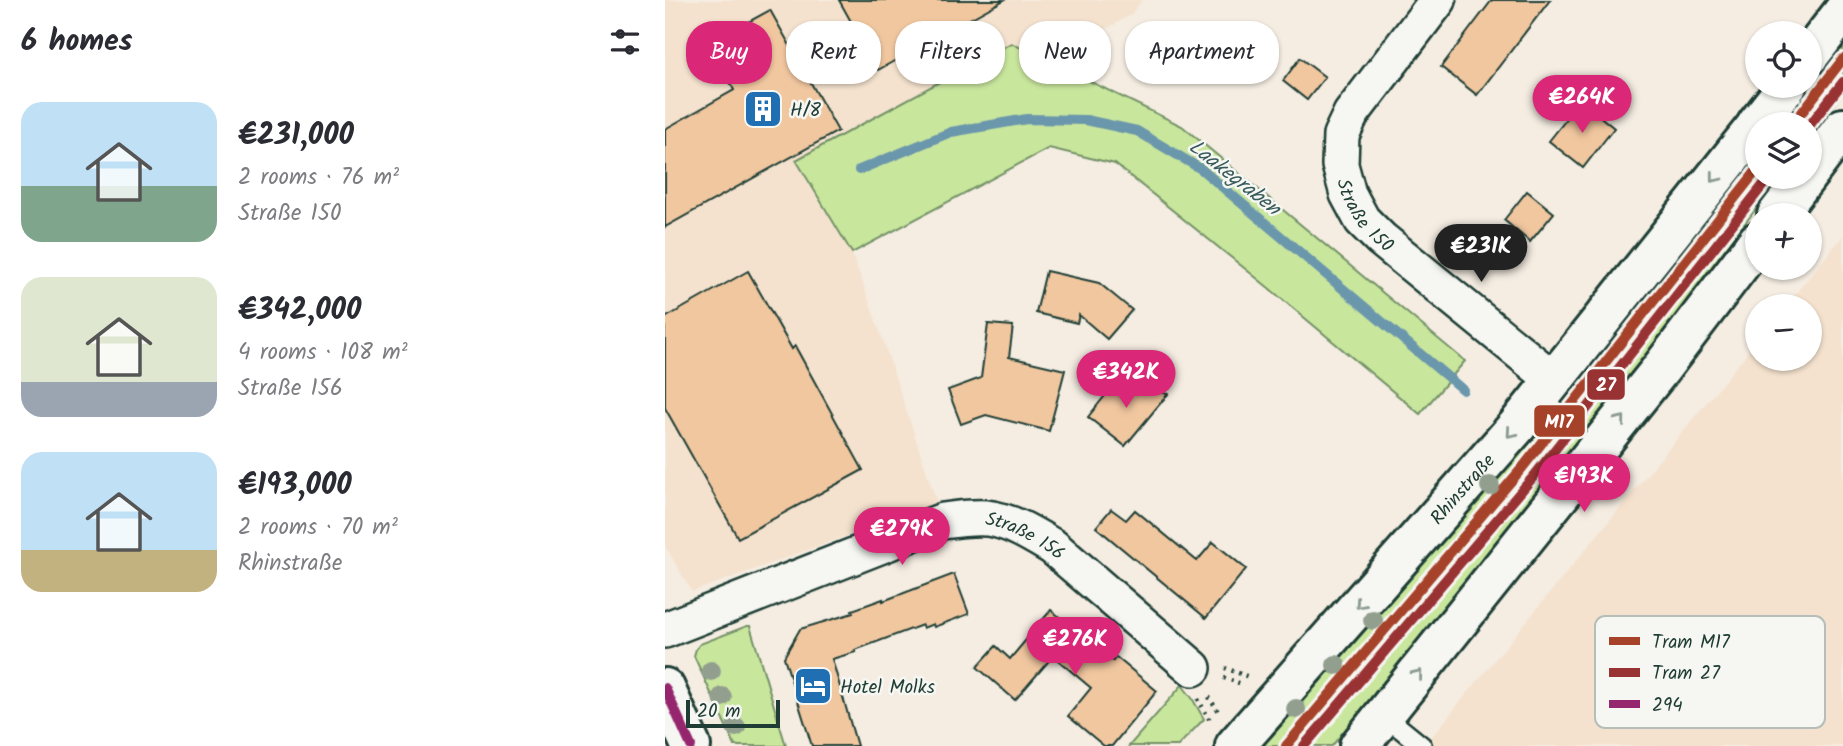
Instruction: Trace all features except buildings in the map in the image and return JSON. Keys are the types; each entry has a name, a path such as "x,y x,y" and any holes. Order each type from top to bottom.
{"main road":[{"path":"1822,39 1843,12"},
{"name":"Rhinstraße","path":"1767,112 1778,98"},
{"path":"1822,156 1843,128"},
{"name":"Rhinstraße","path":"1235,746 1517,426 1745,140"},
{"path":"1786,203 1797,189"},
{"path":"1359,746 1660,370 1745,258"},
{"path":"665,688 691,746"}],"street":[{"name":"Straße 150","path":"1438,0 1351,114 1341,135 1339,162 1348,194 1363,220 1381,239 1554,380"},
{"name":"Straße 156","path":"665,631 943,521 987,518 1032,534 1053,547 1193,668"}],"lane":[{"path":"1384,716 1422,746"}],"shaded area":[{"path":"665,0 1142,0 1131,15 1111,26 1111,21 1019,21 1019,47 1011,43 1005,46 1005,21 895,21 895,84 936,84 797,160 852,253 937,503 692,592 665,546"},
{"path":"1843,236 1843,746 1424,746 1745,356 1745,371 1822,371 1822,294 1795,294 1807,280 1822,280 1822,261"}],"green space":[{"path":"1011,43 1019,47 1019,84 1095,84 1182,126 1465,361 1420,414 1115,164 1049,148 852,253 796,160 936,84 1005,84 1005,46"},
{"path":"1843,43 1843,93 1822,122 1822,112 1790,112 1801,98 1822,98 1822,70"},
{"path":"1745,172 1745,189 1771,189 1760,203 1745,203 1745,223 1599,416 1332,746 1259,746 1651,293"},
{"path":"750,626 786,746 735,746 694,656 700,644"},
{"path":"1182,685 1204,719 1178,746 1129,746"}],"waterway":[{"name":"Laakegraben","path":"859,170 951,132 1027,119 1086,120 1137,131 1201,169 1463,390"}],"tram line":[{"name":"M17","path":"1802,112 1843,59"},
{"name":"27","path":"1820,112 1843,82"},
{"name":"M17","path":"1286,746 1523,467 1745,185"},
{"name":"27","path":"1304,746 1534,476 1760,189"}],"transit line":[{"name":"294","path":"665,688 691,746"}],"place":[{"name":"H/8","path":"763,109"},
{"name":"Hotel Molks","path":"813,686"}]}
